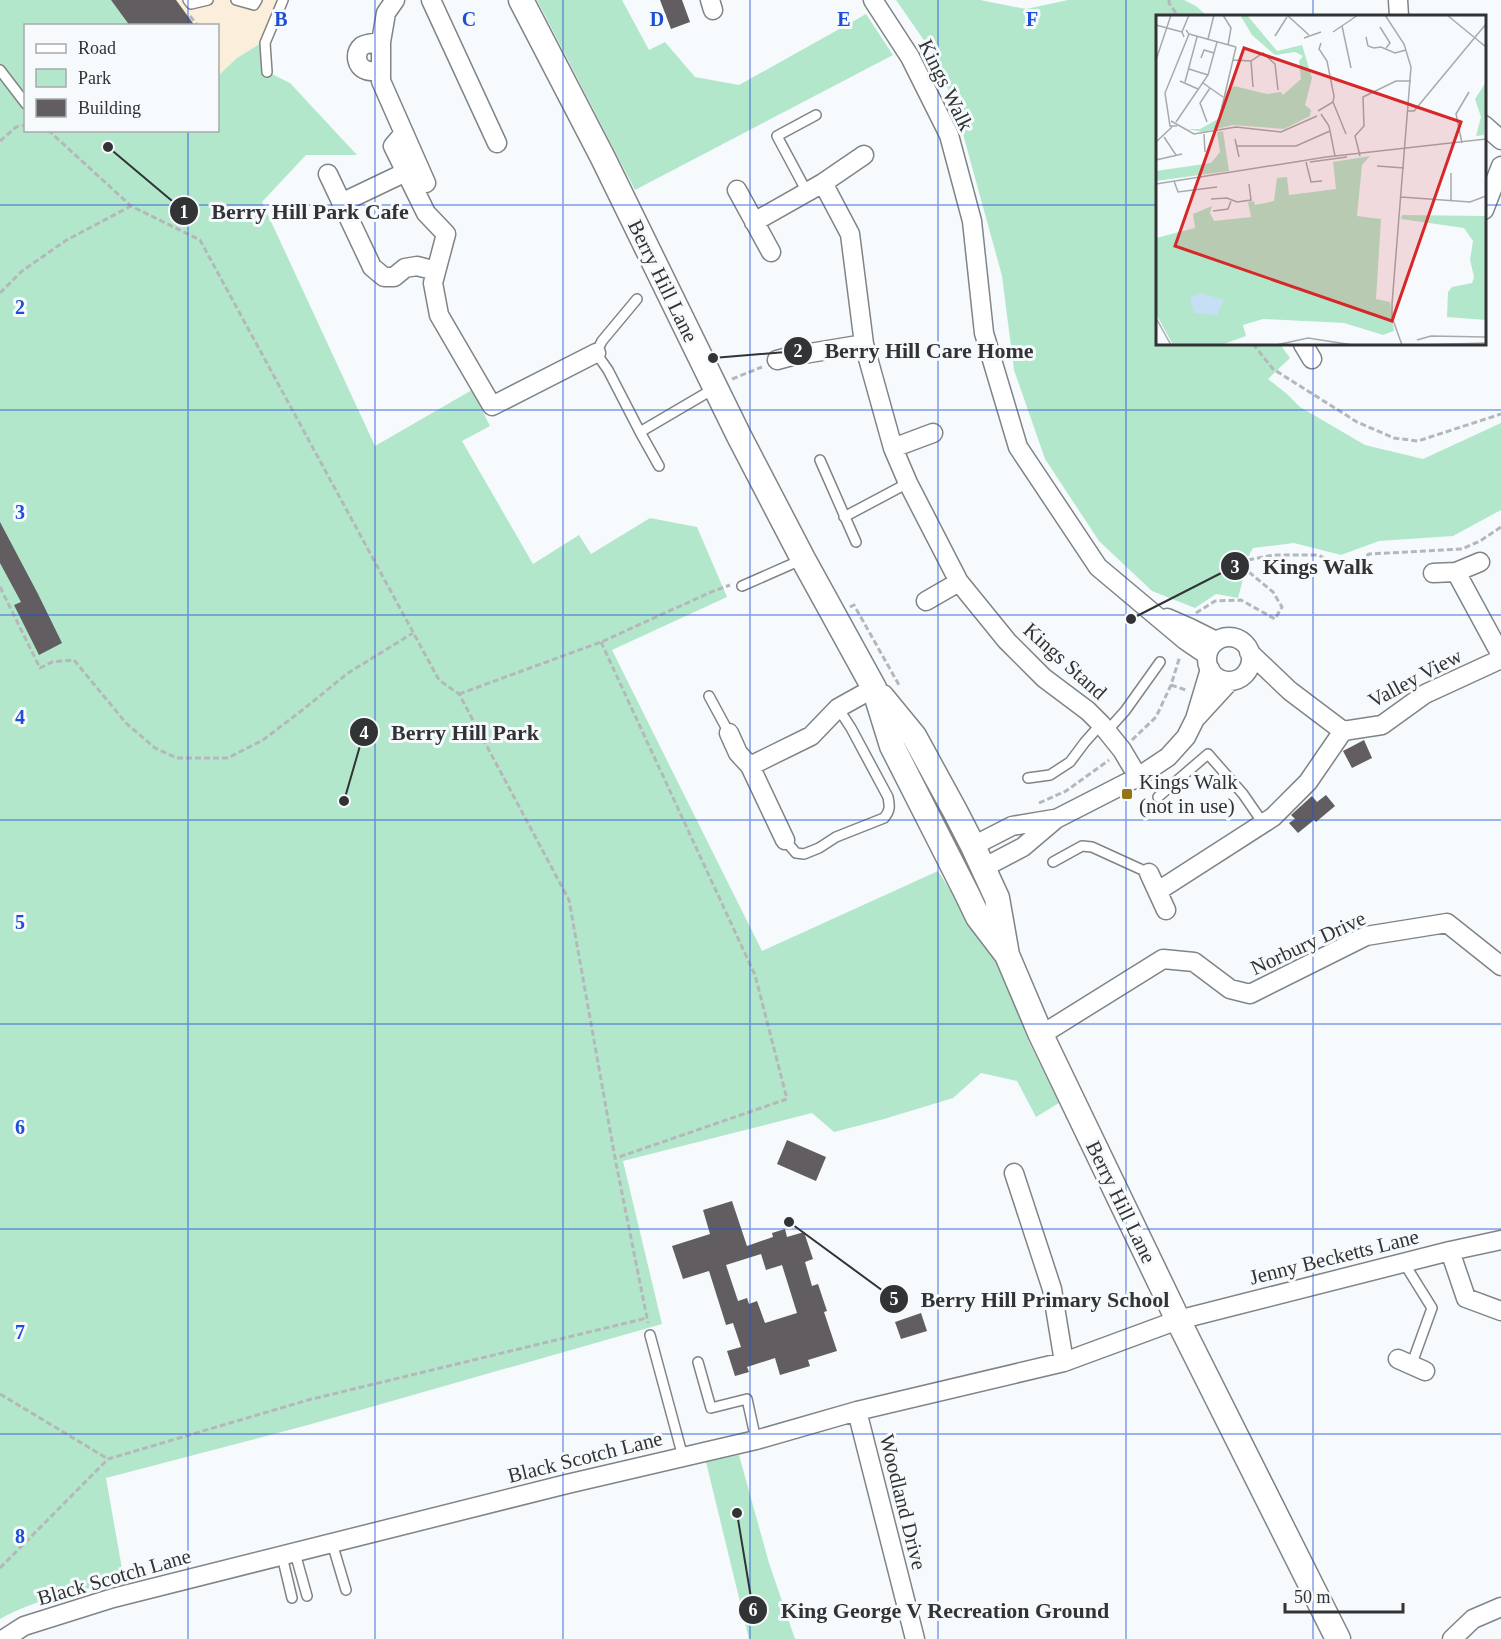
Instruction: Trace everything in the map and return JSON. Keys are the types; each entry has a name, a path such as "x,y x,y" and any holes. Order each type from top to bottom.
{"street":[{"path":"395,0 386,13 381,42 381,81 426,183"},
{"path":"431,0 497,143"},
{"name":"Berry Hill Lane","path":"521,0 603,158 715,388 803,559 874,688 914,736 955,811 973,846 968,869"},
{"name":"Kings Walk","path":"873,0 910,57 949,135 972,222 984,333 1018,447 1098,567 1149,610 1188,634 1211,655"},
{"path":"1398,0 1399,15"},
{"path":"1486,126 1501,140"},
{"path":"404,133 393,146 426,213 446,234 433,283 439,315 492,406 596,353"},
{"path":"754,222 823,183 864,154"},
{"path":"1486,207 1501,166"},
{"path":"341,203 406,172"},
{"path":"328,174 372,267 384,277 394,277 405,268 417,266 436,271"},
{"name":"Kings Stand","path":"823,183 850,234 864,344 893,448 958,582 1007,641 1044,678 1088,711 1104,728 1122,750 1138,777"},
{"path":"737,190 771,252"},
{"path":"777,360 864,344"},
{"path":"893,448 933,433"},
{"path":"1433,573 1456,572 1480,562"},
{"name":"Valley View","path":"1343,732 1382,725 1425,694 1501,657 1456,572"},
{"path":"926,601 958,582"},
{"path":"968,869 1023,847 1056,819 1138,777 1168,757 1186,737 1195,719 1211,655 1221,638 1231,637 1241,640 1248,647 1251,657 1249,667 1195,719"},
{"path":"1158,891 1273,817 1308,782 1343,732 1290,691 1249,652"},
{"path":"1211,655 1220,679 1238,677 1290,691"},
{"path":"750,766 811,736 838,708 874,688"},
{"name":"Berry Hill Lane","path":"874,688 892,746 968,869 1041,1035 1178,1320 1338,1639"},
{"path":"729,733 738,753 750,766 785,840"},
{"path":"973,846 1012,826 1056,819"},
{"path":"1149,873 1166,910"},
{"name":"Norbury Drive","path":"1041,1035 1163,959 1194,962 1230,989 1250,994 1366,936 1447,923 1501,966"},
{"path":"1014,1173 1052,1290 1064,1362"},
{"name":"Jenny Becketts Lane","path":"1178,1320 1501,1240"},
{"path":"1450,1251 1466,1298 1501,1311"},
{"name":"Black Scotch Lane","path":"4,1639 24,1626 113,1598 756,1440 857,1411 1064,1362 1178,1320"},
{"name":"Woodland Drive","path":"857,1411 915,1639"},
{"path":"1452,1639 1473,1619 1501,1607"}],"lane":[{"path":"188,0 191,4 208,0"},
{"path":"236,0 254,5 256,0"},
{"path":"267,72 265,43 283,0"},
{"path":"0,70 24,101"},
{"path":"807,192 777,136 816,115"},
{"path":"637,299 602,341 596,353 608,370 659,466"},
{"path":"640,432 715,388"},
{"path":"820,460 856,542"},
{"path":"844,517 908,483"},
{"path":"742,586 803,559"},
{"path":"1028,778 1050,775 1070,762 1085,742 1125,711 1160,662"},
{"path":"709,696 729,733"},
{"path":"785,840 796,852 804,854 836,837 884,818 889,813 888,797 838,708"},
{"path":"1158,797 1208,754 1243,794 1263,824"},
{"path":"1053,862 1082,846 1092,847 1149,873"},
{"path":"1404,1263 1432,1308 1412,1365"},
{"path":"650,1335 683,1457"},
{"path":"698,1362 711,1408 747,1399 756,1440"},
{"path":"332,1543 346,1590"},
{"path":"288,1554 307,1596"},
{"path":"288,1554 292,1598"}],"path":[{"path":"1169,0 1177,15"},
{"path":"0,141 16,127 24,125"},
{"path":"50,132 131,206 200,240 439,680 459,694 569,900 615,1158 650,1335"},
{"path":"0,293 22,271 65,241 131,206"},
{"path":"1254,345 1273,369 1357,422 1394,438 1418,441 1501,414"},
{"path":"715,388 777,360"},
{"path":"1030,807 1066,791 1102,766 1156,717 1171,686 1196,613 1215,601 1241,600 1275,619 1282,607 1273,592 1250,573 1248,560 1273,555 1319,555 1334,565 1353,567 1369,554 1462,549 1480,541 1501,526"},
{"path":"459,694 601,642 730,585"},
{"path":"0,587 40,668 52,662 74,660 126,723 155,748 177,758 228,758 236,754 262,740 348,673 413,633"},
{"path":"601,642 755,975 787,1098 615,1158"},
{"path":"0,1568 108,1460 308,1400 647,1318"},
{"path":"0,1394 108,1460"}],"shaded area":[{"path":"102,0 279,0 261,43 237,58 219,75 219,24 120,24"}],"green space":[{"path":"0,0 111,0 129,24 24,24 24,132 219,132 219,75 237,58 261,43 262,69 290,83 357,155 306,155 262,202 375,446 472,390 490,426 462,441 533,564 579,535 591,554 650,518 697,527 727,597 612,650 762,951 938,871 1003,972 1029,1042 1059,1103 1036,1117 1017,1081 981,1073 953,1098 834,1132 812,1113 623,1161 662,1324 308,1425 106,1478 124,1580 44,1600 0,1619"},
{"path":"537,0 622,0 649,50 665,42 695,77 739,85 866,14 893,55 635,190"},
{"path":"896,0 980,0 1026,9 1068,0 1184,0 1196,6 1206,15 1156,15 1156,345 1281,345 1290,358 1268,379 1300,407 1365,445 1423,459 1501,423 1501,510 1453,536 1379,541 1341,555 1294,543 1253,548 1243,566 1243,579 1238,598 1216,594 1195,608 1152,591 1099,541 1045,459 1014,370 1002,276 955,105 930,49"},
{"path":"739,1455 769,1563 795,1639 749,1639 706,1462"}],"building":[{"path":"111,0 176,0 194,24 129,24"},
{"path":"660,0 682,0 690,22 671,29"},
{"path":"0,522 62,643 39,655 14,605 21,602 0,563"},
{"path":"1364,740 1372,758 1352,768 1343,751"},
{"path":"1326,795 1335,806 1298,833 1289,823 1295,819 1291,815 1312,796 1317,802"},
{"path":"787,1140 826,1157 816,1181 777,1164"},
{"path":"732,1201 747,1246 773,1237 772,1233 785,1229 787,1237 804,1232 813,1259 805,1262 812,1286 818,1284 827,1311 824,1312 837,1351 808,1360 810,1366 780,1375 775,1358 747,1367 749,1372 735,1376 727,1351 741,1347 733,1323 726,1325 709,1271 683,1279 672,1246 710,1234 703,1210","holes":["761,1254 766,1270 782,1265 797,1313 765,1323 757,1301 749,1304 747,1298 738,1301 726,1265"]},
{"path":"921,1313 927,1331 901,1339 895,1322"}],"place":[{"name":"Berry Hill Park Cafe","path":"108,147"},
{"name":"Berry Hill Care Home","path":"713,358"},
{"name":"Kings Walk","path":"1131,619"},
{"name":"Kings Walk (not in use)","path":"1127,794"},
{"name":"Berry Hill Park","path":"344,801"},
{"name":"Berry Hill Primary School","path":"789,1222"},
{"name":"King George V Recreation Ground","path":"737,1513"}]}
